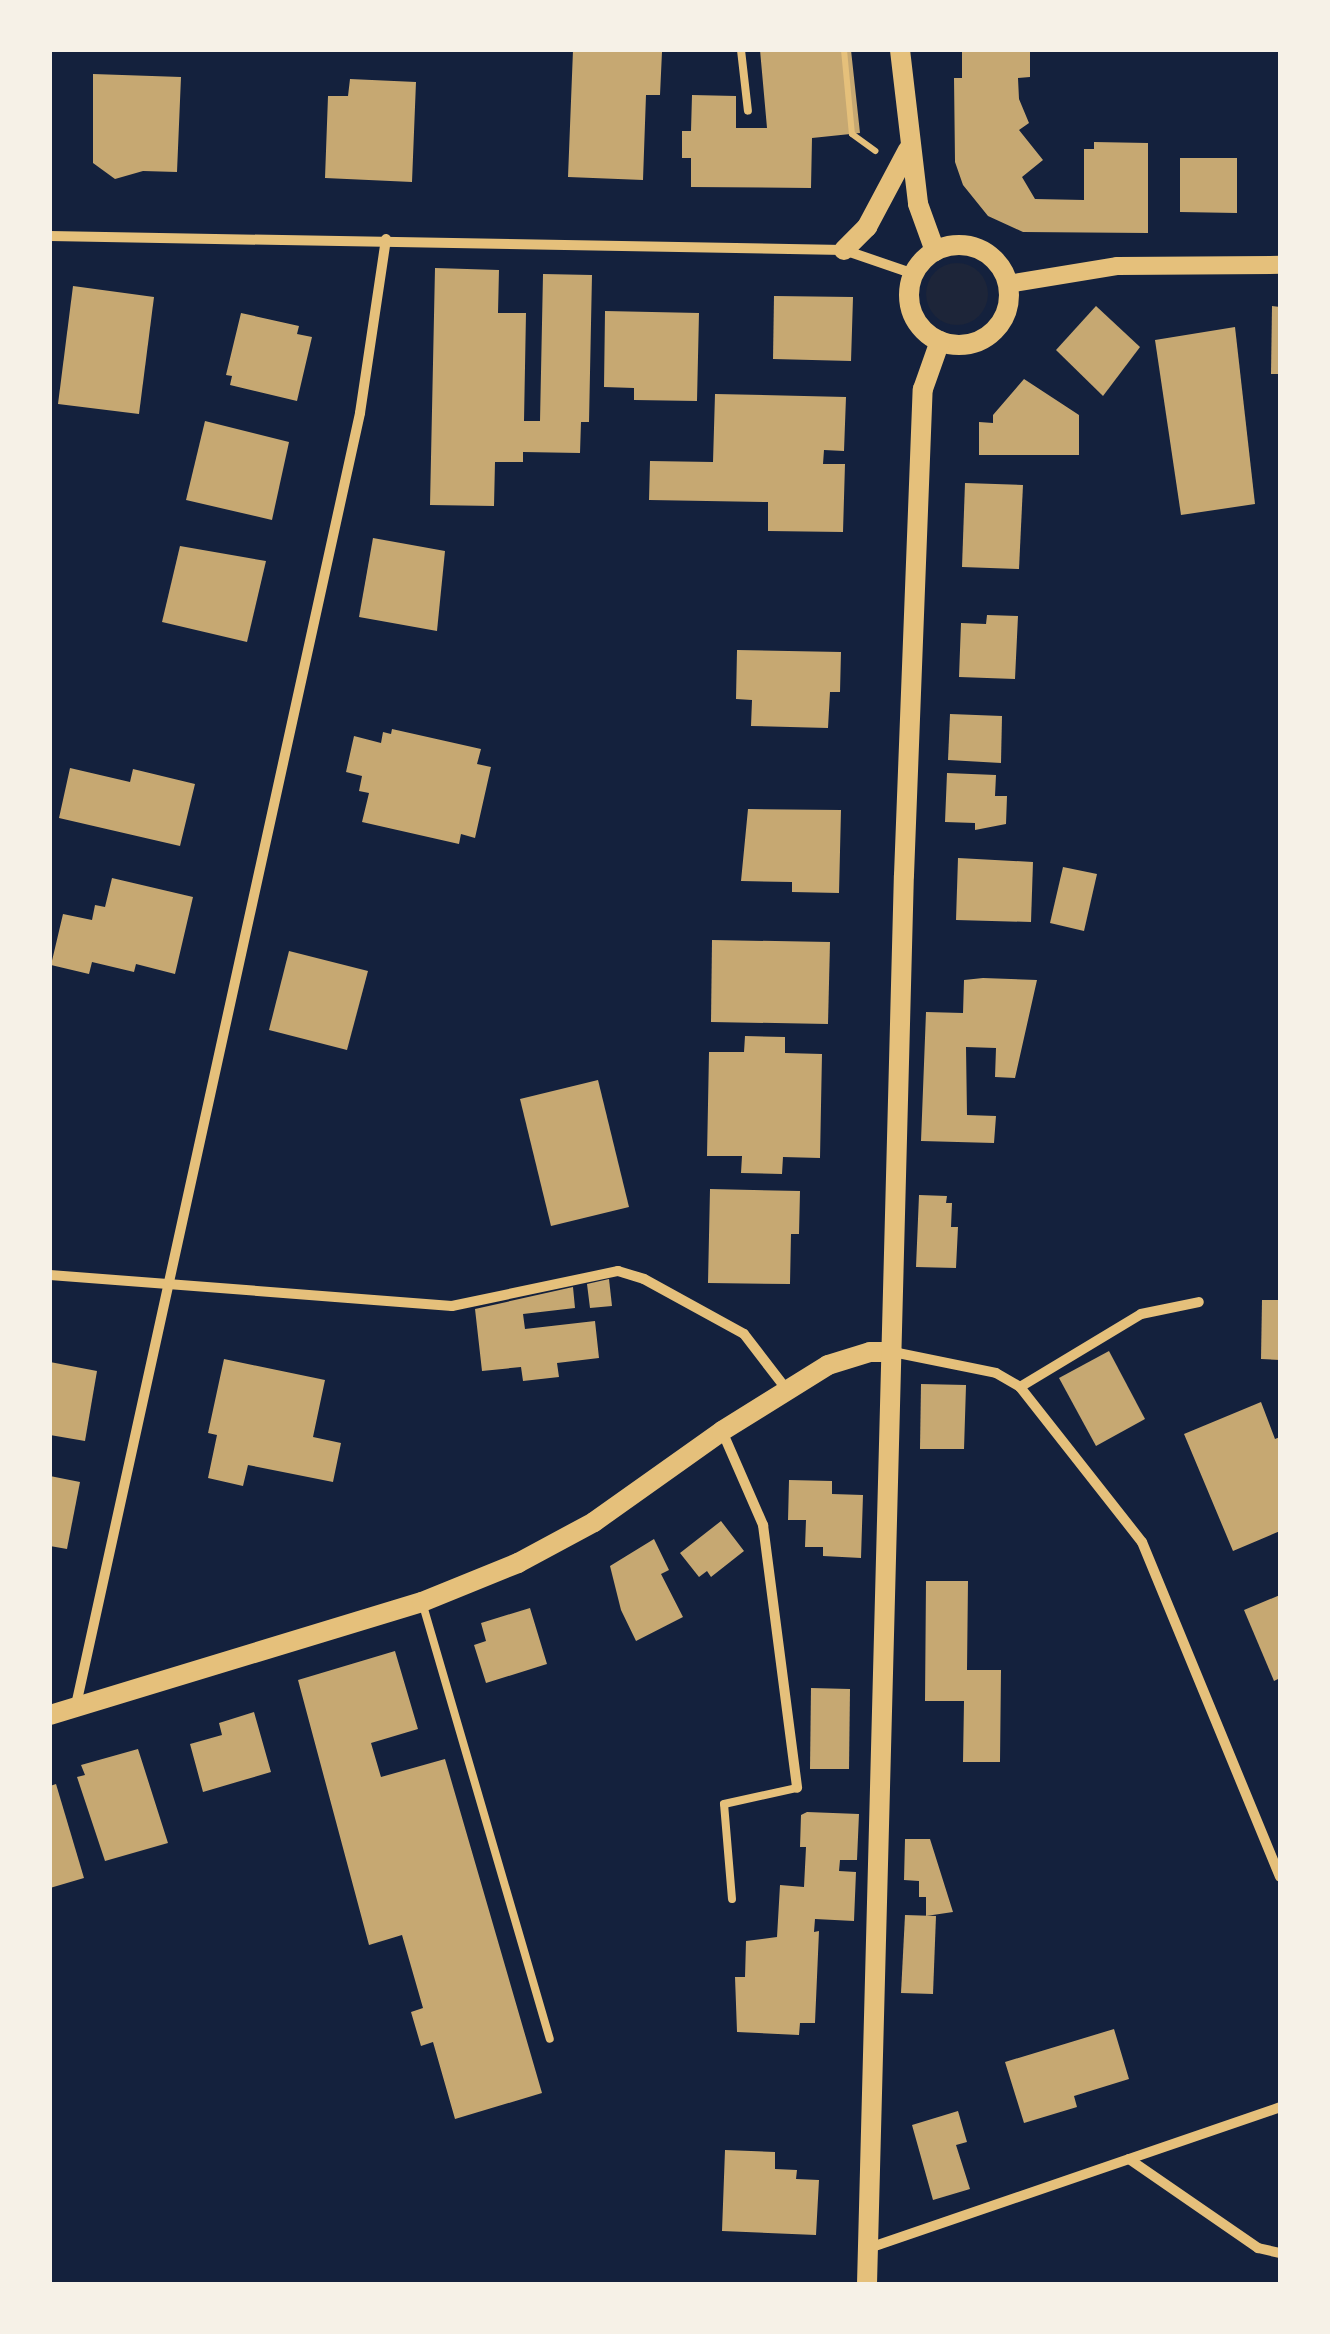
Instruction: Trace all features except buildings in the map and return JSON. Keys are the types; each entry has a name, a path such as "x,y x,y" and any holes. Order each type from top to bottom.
{"main road":[{"path":"900,50 918,204 935,251"},
{"path":"844,250 882,204 909,148"},
{"path":"949,246 980,249 1002,270 1008,284 1009,300 997,328 970,344 940,341 916,320 910,290 914,274 935,251 949,246"},
{"path":"868,2284 892,1352 923,389 940,341"},
{"path":"50,1715 422,1602 518,1564 594,1522 722,1431 828,1365 870,1352 892,1352"}],"street":[{"path":"50,236 844,250 914,274"},
{"path":"76,1707 360,413 386,239"},
{"path":"1008,284 1117,266 1280,264"},
{"path":"50,1275 452,1306 618,1271 644,1278 744,1334 786,1390"},
{"path":"1020,1387 1141,1314 1199,1302"},
{"path":"892,1352 996,1374 1020,1387 1142,1542 1280,1877"},
{"path":"722,1431 764,1525 797,1788"},
{"path":"868,2249 1280,2107"},
{"path":"1128,2159 1258,2248 1280,2253"}],"lane":[{"path":"741,50 748,111"},
{"path":"422,1602 550,2039"},
{"path":"732,1899 724,1804 797,1788"}],"path":[{"path":"844,50 852,134 884,158"},
{"path":"850,114 862,114"}],"shaded area":[{"path":"957,263 979,272 988,294 979,316 957,325 935,316 926,294 935,272"}]}
